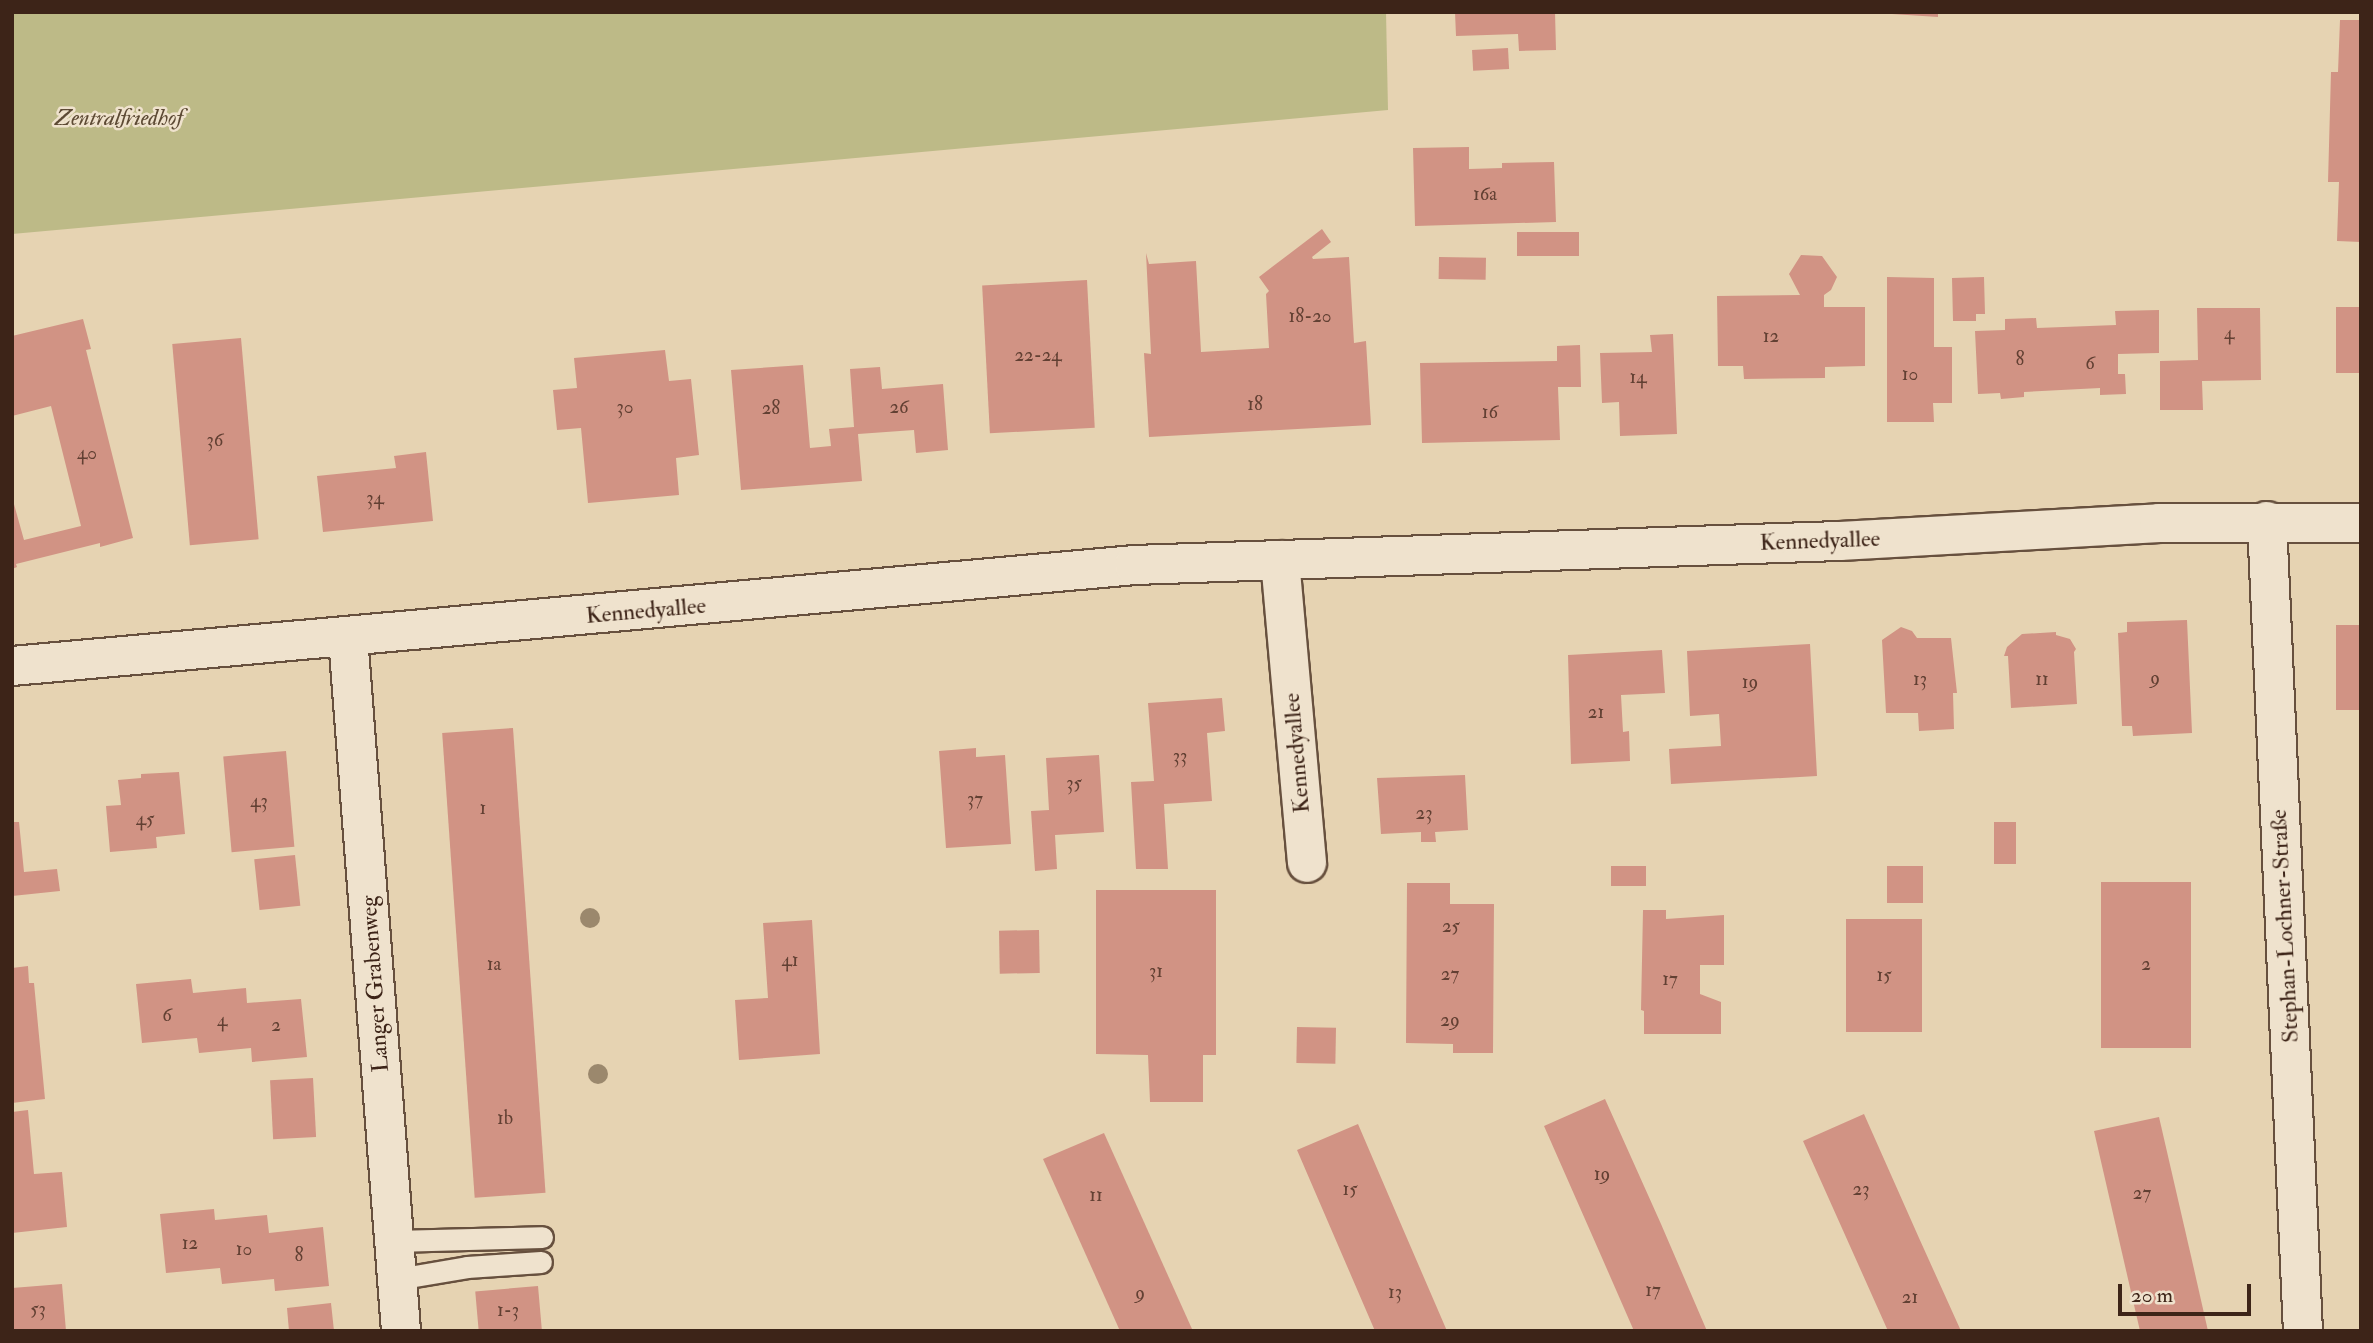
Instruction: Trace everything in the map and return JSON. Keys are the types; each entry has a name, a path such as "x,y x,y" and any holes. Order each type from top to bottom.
{"street":[{"name":"Stephan-Lochner-Straße","path":"2267,521 2303,1331"},
{"name":"Kennedyallee","path":"12,666 1134,565 1840,541 2159,523 2361,523"},
{"name":"Kennedyallee","path":"1280,560 1307,863"},
{"name":"Langer Grabenweg","path":"348,637 401,1331"}],"lane":[{"path":"394,1241 542,1237"},
{"path":"397,1279 467,1267 541,1262"}],"green space":[{"name":"Zentralfriedhof","path":"12,12 1386,12 1388,110 12,234"}],"building":[{"path":"1455,12 1555,12 1556,50 1519,51 1518,34 1456,36"},
{"path":"1938,12 1938,17 1892,14"},
{"path":"2340,20 2361,20 2361,242 2337,241 2339,182 2328,182 2331,72 2338,72"},
{"path":"1508,48 1509,69 1473,71 1472,50"},
{"path":"1469,147 1469,169 1502,168 1502,163 1554,162 1556,222 1415,226 1413,148"},
{"path":"1322,229 1331,242 1312,257 1313,259 1349,257 1354,343 1366,341 1371,425 1149,437 1144,353 1151,354 1146,253 1149,264 1196,261 1201,352 1269,348 1266,294 1269,291 1259,277"},
{"path":"1517,232 1579,232 1579,256 1517,256"},
{"path":"1801,255 1822,256 1837,277 1831,290 1824,295 1824,307 1865,307 1865,366 1825,367 1825,378 1744,379 1743,366 1718,366 1717,296 1800,295 1789,274"},
{"path":"1439,257 1486,258 1486,280 1439,279"},
{"path":"1887,277 1934,278 1934,347 1952,347 1952,403 1933,403 1934,422 1887,422"},
{"path":"1984,277 1985,314 1976,314 1976,321 1953,321 1952,278"},
{"path":"1087,280 1095,428 990,433 982,285"},
{"path":"2336,307 2361,307 2361,373 2336,373"},
{"path":"2197,308 2260,308 2261,380 2202,381 2203,410 2160,410 2160,361 2198,360"},
{"path":"2159,310 2159,353 2118,354 2118,374 2125,374 2126,394 2100,395 2100,388 2024,392 2024,397 2001,399 2000,393 1978,394 1975,331 2005,330 2005,319 2036,318 2037,328 2116,325 2115,311"},
{"path":"83,319 91,349 86,350 133,538 100,547 100,543 16,564 17,567 12,569 12,497 24,540 81,526 51,406 12,416 12,336"},
{"path":"1673,334 1677,434 1620,436 1619,402 1602,403 1600,353 1652,352 1650,335"},
{"path":"241,338 259,539 190,545 172,344"},
{"path":"1580,345 1581,387 1558,387 1560,440 1422,443 1420,363 1557,361 1557,346"},
{"path":"665,350 669,381 691,379 699,455 676,458 679,495 588,503 581,428 557,430 553,390 577,388 574,358"},
{"path":"803,365 810,448 831,446 829,429 854,427 850,369 880,367 882,389 943,384 948,450 916,453 914,430 858,434 862,481 741,490 731,370"},
{"path":"426,452 433,521 323,532 317,476 396,468 394,456"},
{"path":"2187,620 2192,733 2133,736 2132,726 2122,726 2118,633 2127,632 2127,622"},
{"path":"2336,625 2361,625 2361,710 2336,710"},
{"path":"1901,627 1912,631 1917,638 1951,638 1957,693 1953,693 1954,729 1919,731 1918,713 1886,713 1882,640"},
{"path":"2056,632 2056,635 2070,639 2076,649 2077,704 2011,708 2008,656 2004,656 2007,647 2022,634"},
{"path":"1810,644 1817,776 1671,784 1669,749 1721,746 1719,714 1690,716 1687,651"},
{"path":"1662,650 1665,693 1621,695 1623,732 1629,731 1630,761 1571,764 1568,655"},
{"path":"1222,698 1225,731 1207,733 1212,801 1164,804 1168,869 1136,869 1131,782 1154,781 1148,703"},
{"path":"513,728 546,1193 475,1198 442,733"},
{"path":"976,748 976,757 1005,755 1011,844 946,848 939,751"},
{"path":"286,751 294,847 232,852 223,756"},
{"path":"1099,755 1104,832 1055,835 1057,869 1035,871 1031,811 1049,810 1046,758"},
{"path":"179,772 185,834 156,837 157,848 110,852 106,806 121,805 118,780 141,778 141,774"},
{"path":"1465,775 1468,830 1435,832 1436,842 1421,842 1421,832 1381,834 1377,778"},
{"path":"12,822 19,822 24,872 57,869 60,891 12,896"},
{"path":"1994,822 2016,822 2016,864 1994,864"},
{"path":"295,855 300,906 260,910 254,859"},
{"path":"1611,866 1646,866 1646,886 1611,886"},
{"path":"1887,866 1923,866 1923,903 1887,903"},
{"path":"2101,882 2191,882 2191,1048 2101,1048"},
{"path":"1407,883 1450,883 1450,904 1494,904 1493,1053 1453,1053 1453,1044 1406,1043"},
{"path":"1096,890 1216,890 1216,1055 1203,1055 1203,1102 1150,1102 1148,1055 1096,1054"},
{"path":"1643,910 1666,910 1666,919 1724,915 1724,965 1700,965 1700,994 1721,1002 1721,1034 1644,1034 1644,1011 1641,1010"},
{"path":"1846,919 1922,919 1922,1032 1846,1032"},
{"path":"812,920 820,1054 739,1060 735,1000 768,998 763,923"},
{"path":"1039,930 1040,973 1000,974 999,931"},
{"path":"28,966 29,983 34,983 45,1099 12,1103 12,968"},
{"path":"191,979 193,993 246,988 247,1003 301,999 307,1057 252,1062 251,1048 199,1053 197,1038 142,1043 136,984"},
{"path":"1297,1027 1336,1028 1335,1064 1296,1063"},
{"path":"313,1078 316,1137 273,1139 270,1080"},
{"path":"1605,1099 1707,1331 1634,1331 1544,1126"},
{"path":"28,1110 34,1174 62,1172 67,1227 12,1233 12,1112"},
{"path":"1864,1114 1961,1331 1888,1331 1803,1141"},
{"path":"2159,1117 2208,1331 2140,1331 2094,1131"},
{"path":"1358,1124 1447,1331 1375,1331 1297,1150"},
{"path":"1104,1133 1192,1329 1188,1331 1120,1331 1043,1159"},
{"path":"214,1209 215,1220 267,1215 269,1233 323,1227 329,1286 275,1291 274,1279 222,1284 220,1268 166,1273 160,1214"},
{"path":"62,1284 66,1331 12,1331 12,1288"},
{"path":"538,1286 542,1331 479,1331 475,1291"},
{"path":"331,1303 334,1331 289,1331 287,1308"}]}
